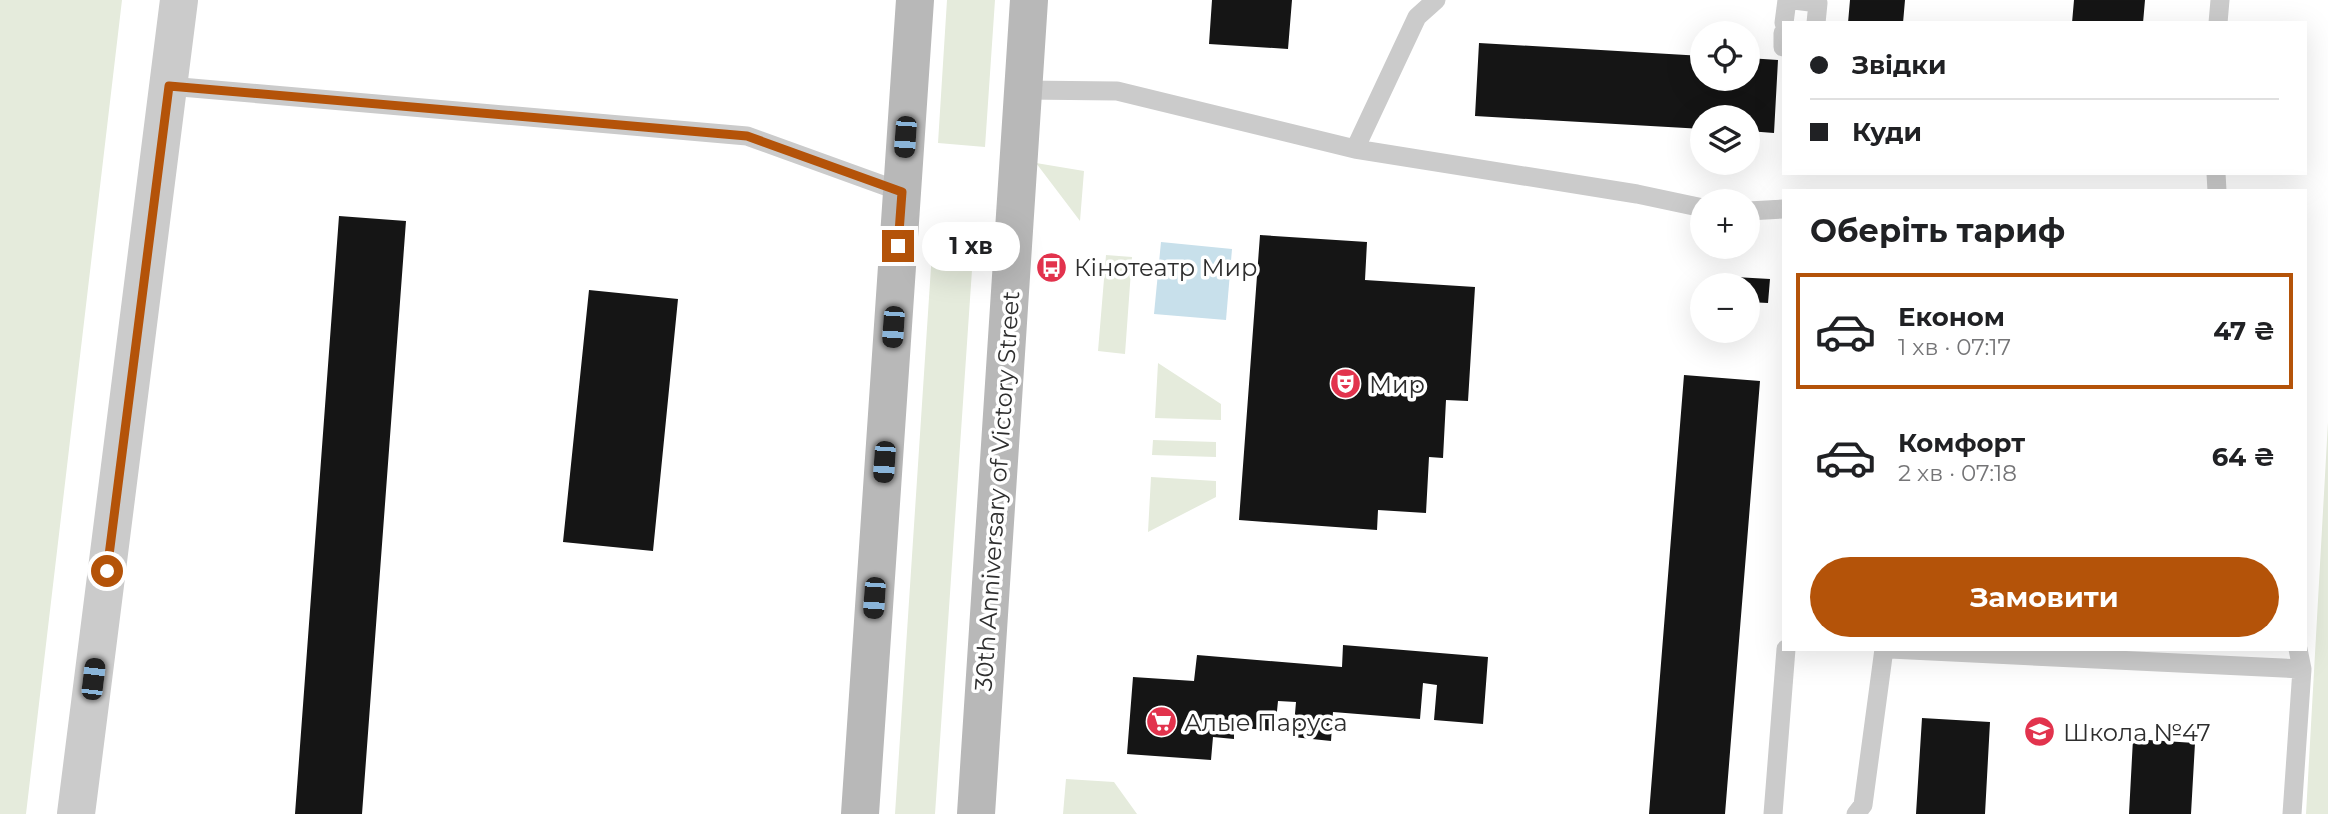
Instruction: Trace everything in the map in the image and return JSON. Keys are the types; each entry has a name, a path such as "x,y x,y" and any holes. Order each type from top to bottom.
{"street":[{"path":"76,814 179,0"},
{"path":"860,814 915,0"},
{"name":"30th Anniversary of Victory Street","path":"976,814 1029,0"}],"lane":[{"path":"1355,149 1418,9 1436,0"},
{"path":"1784,21 1787,0"},
{"path":"1794,0 1818,3 1816,21"},
{"path":"2218,21 2220,0"},
{"path":"169,86 747,136 902,192"},
{"path":"1023,90 1117,91 1355,149 1637,194 1690,205"},
{"path":"1760,210 1782,209"},
{"path":"1773,814 1786,651"},
{"path":"1856,814 1863,806 1884,651"},
{"path":"1931,651 2302,669"},
{"path":"2292,814 2302,669 2298,651"}],"green space":[{"path":"0,0 122,0 26,814 0,814"},
{"path":"947,0 995,0 985,147 938,143"},
{"path":"1036,163 1084,171 1080,221"},
{"path":"932,252 973,255 935,814 895,814"},
{"path":"1106,255 1132,257 1125,354 1098,351"},
{"path":"1158,363 1221,404 1221,420 1155,418"},
{"path":"2328,422 2328,814 2306,814"},
{"path":"1153,440 1216,442 1216,457 1152,455"},
{"path":"1151,477 1216,481 1216,497 1148,532"},
{"path":"1066,779 1114,782 1137,814 1063,814"}],"water":[{"path":"1161,242 1232,249 1226,320 1154,314"}],"building":[{"path":"1212,0 1292,0 1288,49 1209,44"},
{"path":"1850,0 1905,0 1903,21 1848,21"},
{"path":"2074,0 2145,0 2143,21 2072,21"},
{"path":"1479,43 1690,55 1690,91 1760,91 1760,59 1778,60 1774,133 1760,132 1760,105 1690,105 1690,128 1475,116"},
{"path":"339,216 406,221 362,814 295,814"},
{"path":"1260,235 1367,242 1365,280 1475,287 1468,401 1446,400 1443,458 1429,457 1426,513 1378,510 1377,530 1239,520"},
{"path":"1760,278 1770,279 1768,303 1760,303"},
{"path":"589,290 678,299 653,551 563,542"},
{"path":"1684,375 1760,381 1725,814 1649,814"},
{"path":"1343,645 1488,657 1483,724 1434,720 1437,685 1423,683 1420,719 1333,712 1331,741 1293,737 1296,702 1278,701 1275,731 1234,727 1234,739 1213,737 1211,760 1127,754 1133,677 1194,681 1197,655 1342,667"},
{"path":"1922,718 1990,722 1985,814 1916,814"},
{"path":"2133,739 2195,743 2191,814 2129,814"}],"place":[{"name":"Кінотеатр Мир","path":"1051,267"},
{"name":"Мир","path":"1346,384"},
{"name":"Алые Паруса","path":"1161,722"},
{"name":"Школа №47","path":"2040,732"}],"route":[{"path":"107,571 169,86 747,136 902,192 898,246"}]}
